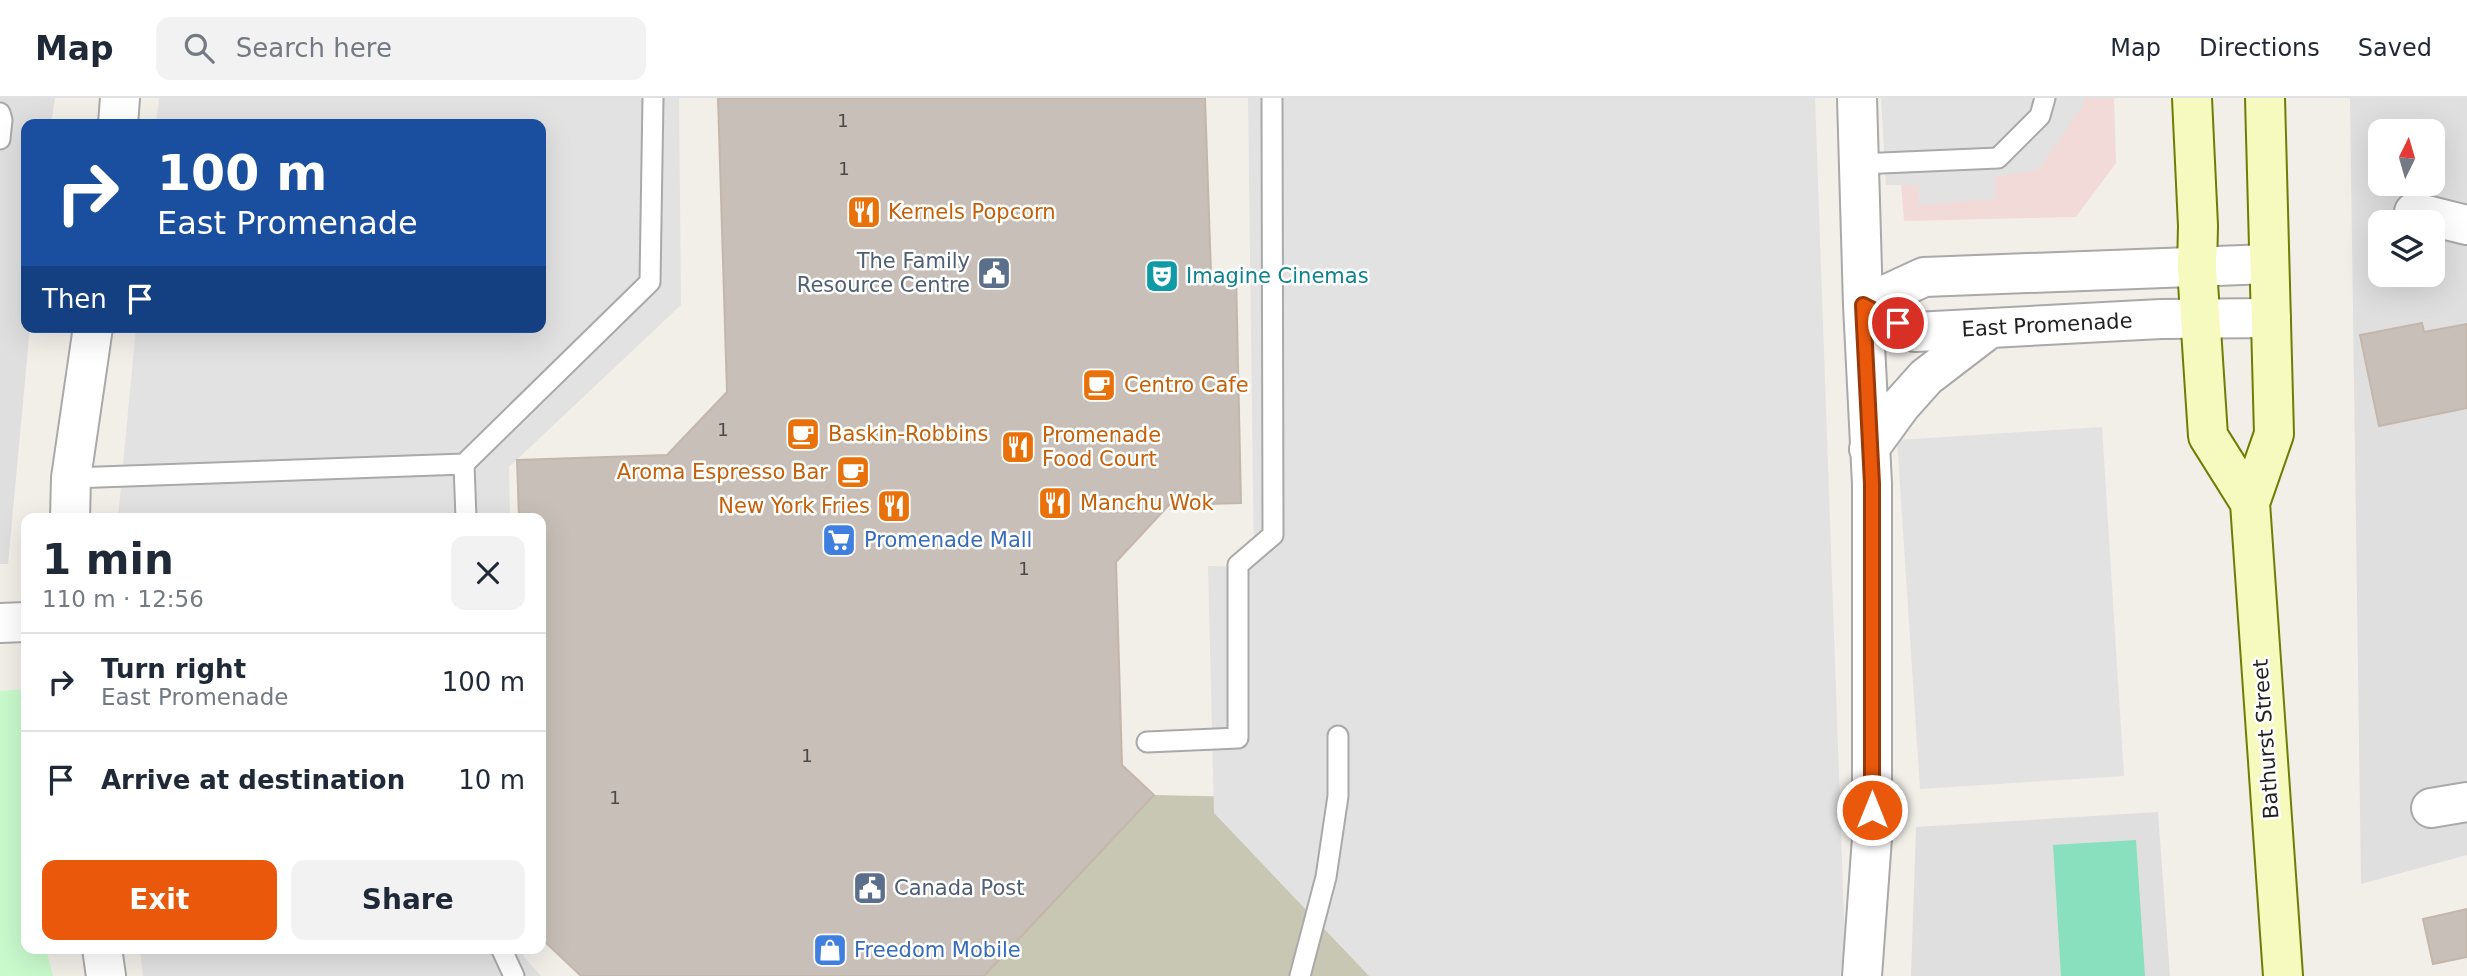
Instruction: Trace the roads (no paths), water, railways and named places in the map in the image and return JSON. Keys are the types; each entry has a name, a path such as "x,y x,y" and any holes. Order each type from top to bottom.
{"main road":[{"name":"Bathurst Street","path":"2192,98 2198,226 2197,268 2208,436 2250,502"},
{"name":"Bathurst Street","path":"2264,98 2274,434 2250,502 2283,976"}],"street":[{"path":"118,119 120,98"},
{"path":"1857,98 1872,484 1872,838 1862,976"},
{"path":"2445,220 2467,225"},
{"path":"1863,305 1924,277 2269,264"},
{"name":"East Promenade","path":"1863,305 1915,332 2272,318"},
{"path":"1869,449 1901,405 1926,377 1990,328"},
{"path":"70,513 71,478 92,333"},
{"path":"0,623 21,622"},
{"path":"103,954 106,976"}],"lane":[{"path":"71,478 464,464 650,282 653,98"},
{"path":"1147,742 1238,738 1238,565 1273,535 1272,98"},
{"path":"1859,164 1998,158 2040,116 2045,98"},
{"path":"0,113 0,139"},
{"path":"464,464 467,513"},
{"path":"1300,976 1326,877 1338,796 1338,736"},
{"path":"504,954 514,976"}],"place":[{"name":"Kernels Popcorn","path":"864,212"},
{"name":"The Family Resource Centre","path":"994,273"},
{"name":"Imagine Cinemas","path":"1162,276"},
{"name":"Centro Cafe","path":"1099,385"},
{"name":"Baskin-Robbins","path":"803,434"},
{"name":"Promenade Food Court","path":"1018,447"},
{"name":"Aroma Espresso Bar","path":"853,472"},
{"name":"Manchu Wok","path":"1055,503"},
{"name":"New York Fries","path":"894,506"},
{"name":"Promenade Mall","path":"839,540"},
{"name":"Canada Post","path":"870,888"},
{"name":"Freedom Mobile","path":"830,950"}]}
